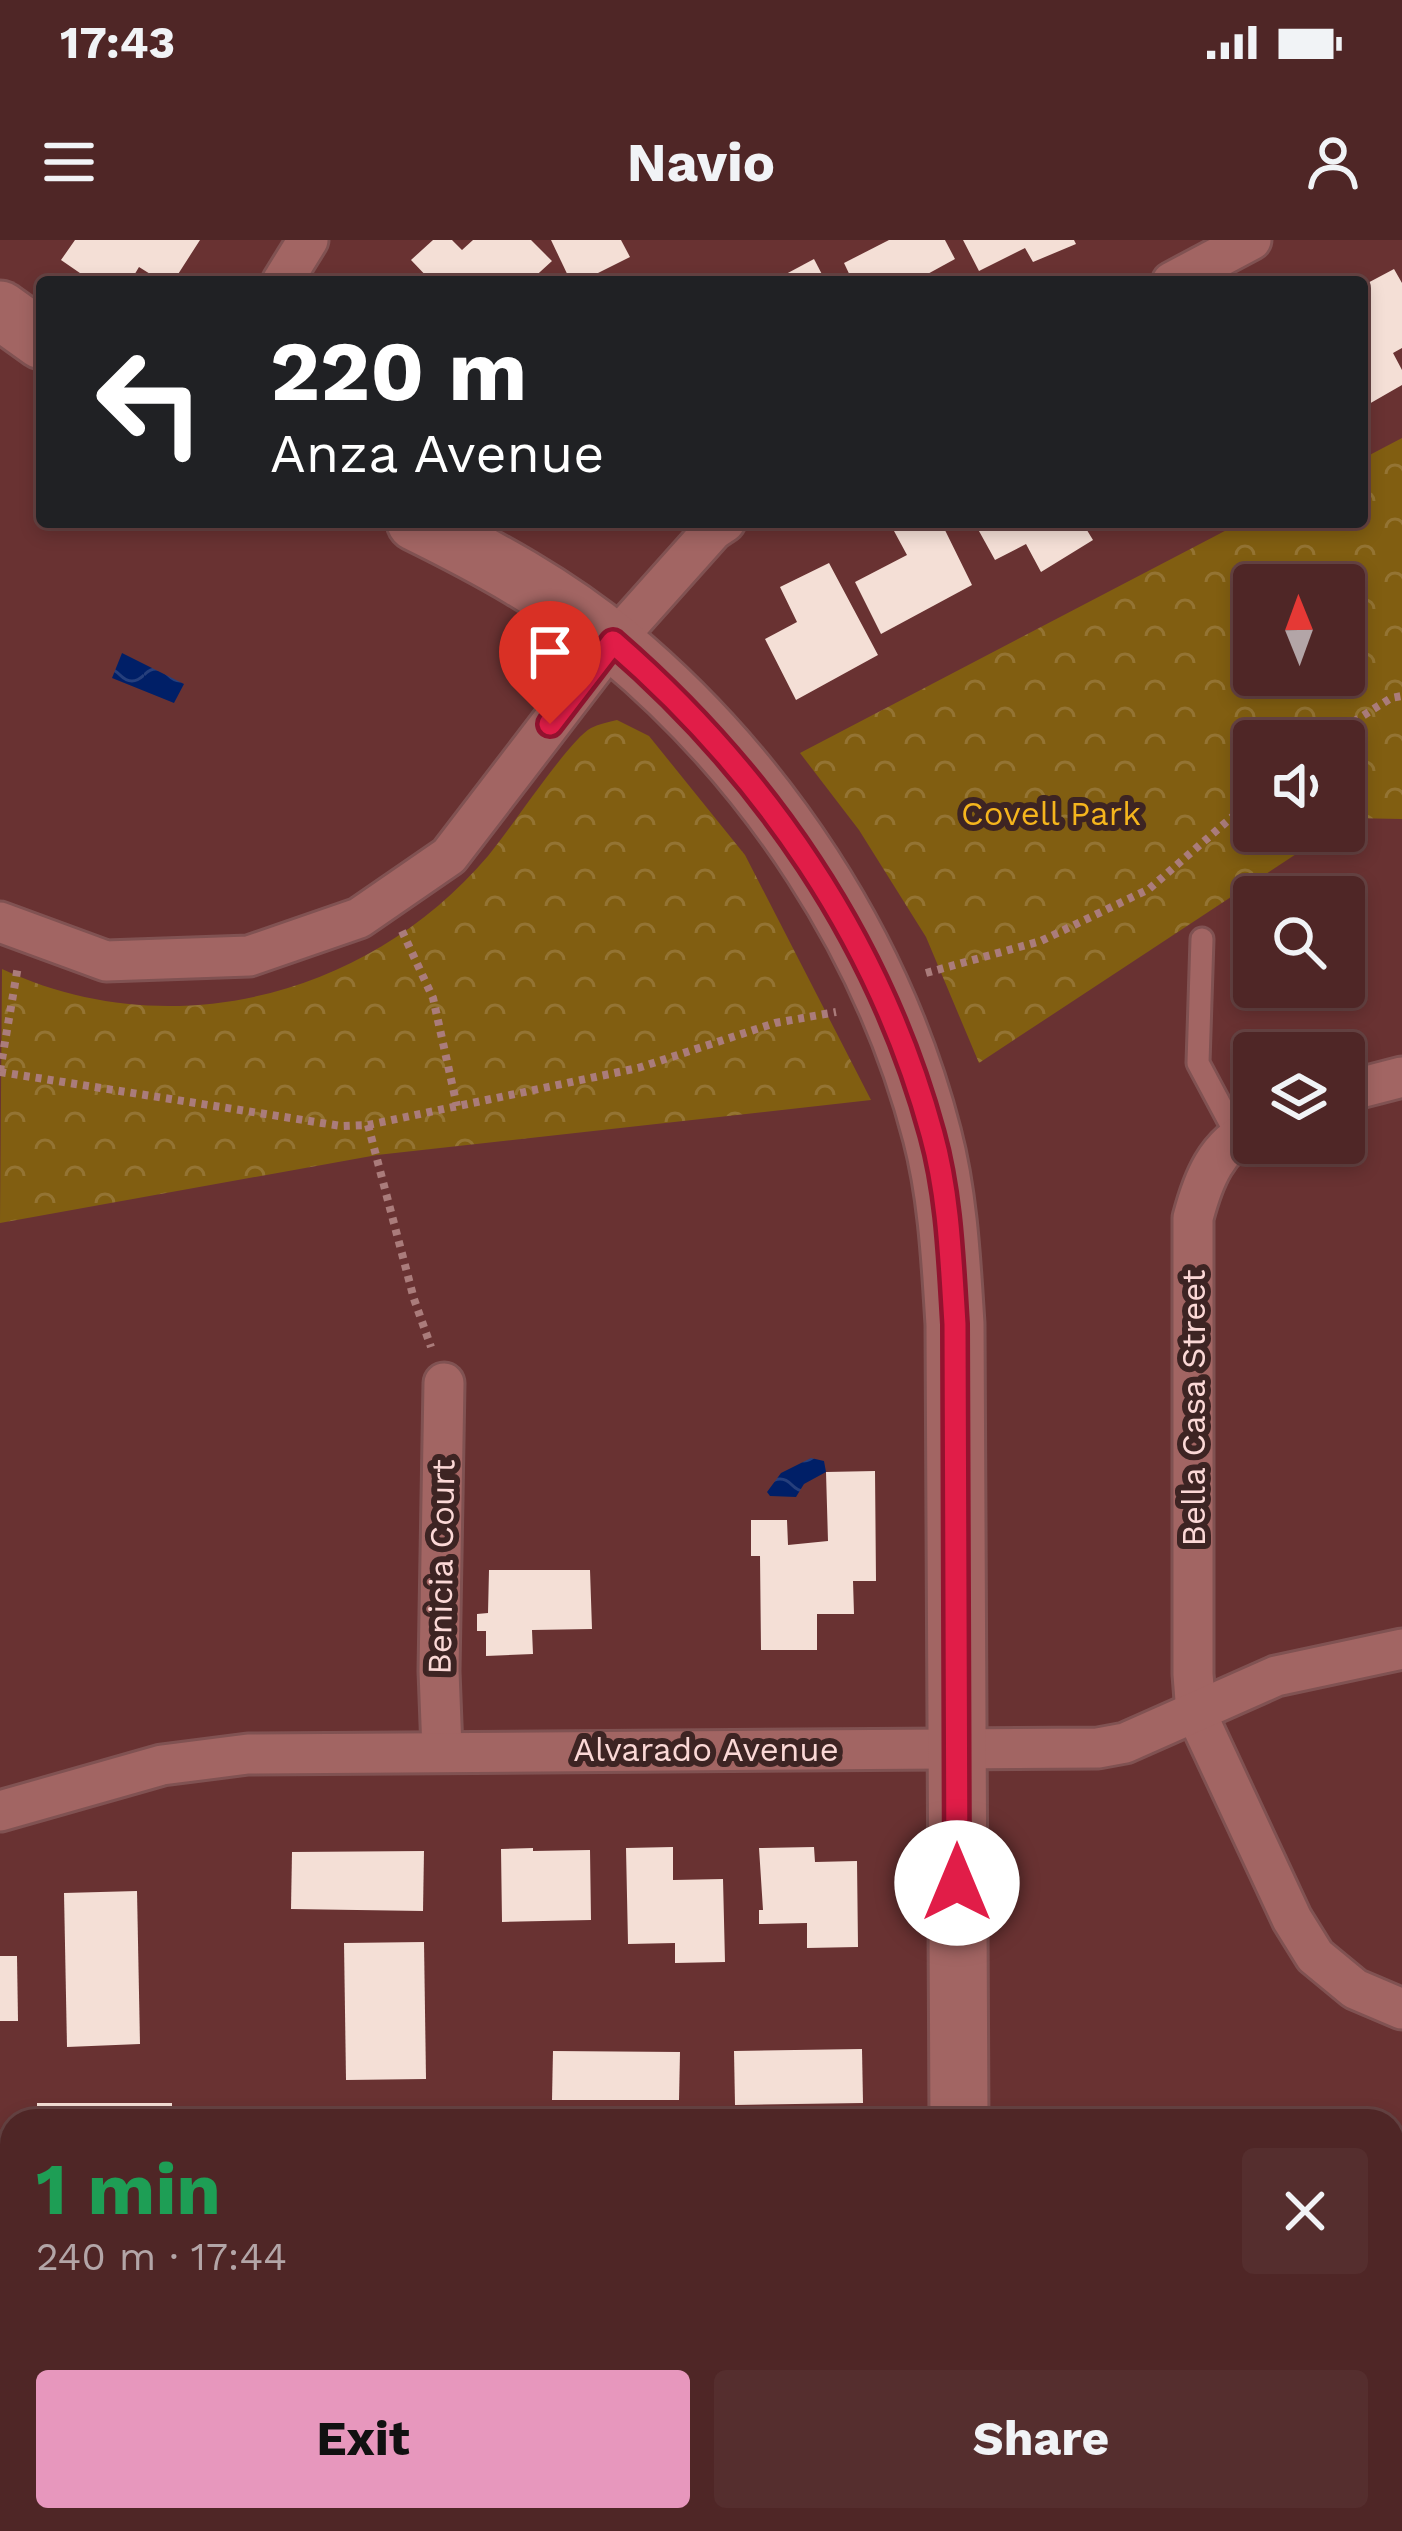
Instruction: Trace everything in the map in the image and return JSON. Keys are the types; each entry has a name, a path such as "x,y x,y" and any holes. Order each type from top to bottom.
{"street":[{"path":"286,276 308,240"},
{"path":"1183,276 1251,240"},
{"path":"0,310 36,336"},
{"path":"428,528 522,577 613,642 723,748 797,842 883,992 933,1136 949,1232 955,1324 959,2109"},
{"path":"12,927 106,961 249,956 358,918 448,856 613,642 716,528"},
{"path":"1365,1087 1402,1078"},
{"name":"Bella Casa Street","path":"1196,1713 1193,1218 1204,1175 1233,1144"},
{"name":"Benicia Court","path":"442,1750 443,1383"},
{"name":"Alvarado Avenue","path":"0,1811 197,1758 442,1750 1098,1748 1125,1743 1276,1676 1402,1649"},
{"path":"1196,1713 1292,1919 1315,1956 1355,1989 1402,2009"}],"lane":[{"path":"1202,939 1198,1063 1233,1114"}],"path":[{"path":"1356,720 1402,696"},
{"path":"926,973 1041,941 1149,889 1233,816"},
{"path":"388,899 433,998 457,1106"},
{"path":"12,927 0,1072 341,1126 368,1125 638,1067 791,1018 815,1019 836,1012"},
{"path":"368,1125 414,1299 443,1383"}],"green space":[{"name":"Covell Park","path":"1402,438 1402,819 1365,818 1365,720 1233,720 1233,852 1299,852 1263,876 1233,876 1233,896 979,1063 926,937 859,830 800,753 1231,528 1368,528 1368,456"},
{"path":"617,720 649,736 745,855 871,1100 377,1155 0,1223 2,969 67,993 132,1004 199,1005 264,995 326,974 386,944 440,904 488,856 581,736"}],"water":[{"path":"122,653 184,684 174,703 112,678"},
{"path":"811,1458 824,1461 826,1472 804,1484 796,1497 770,1496 767,1492 781,1473"}],"building":[{"path":"75,240 200,240 177,276 153,276 139,267 134,276 84,276 61,260"},
{"path":"433,240 452,240 462,250 473,240 531,240 552,261 536,276 426,276 411,260"},
{"path":"551,240 621,240 630,257 592,276 568,276"},
{"path":"889,240 945,240 955,259 924,276 850,276 844,263"},
{"path":"963,240 1074,240 1076,244 1033,262 1025,248 979,271"},
{"path":"814,259 823,276 782,276"},
{"path":"1394,269 1402,283 1402,348 1393,353 1402,370 1402,385 1368,405 1368,283"},
{"path":"944,528 972,585 881,634 855,582 907,555 894,531"},
{"path":"977,528 1086,528 1093,540 1041,572 1026,544 995,560"},
{"path":"829,563 878,655 796,700 765,639 797,622 780,587"},
{"path":"875,1471 876,1581 853,1581 854,1614 817,1614 817,1650 761,1650 760,1556 751,1556 751,1520 787,1520 788,1545 828,1541 826,1472"},
{"path":"489,1570 590,1570 592,1629 532,1630 533,1654 486,1656 486,1631 477,1631 477,1614 488,1613"},
{"path":"673,1847 673,1880 723,1879 725,1962 675,1963 675,1943 628,1944 626,1848"},
{"path":"814,1847 815,1862 857,1861 858,1947 807,1948 807,1923 759,1924 759,1910 763,1910 759,1848"},
{"path":"501,1849 590,1850 591,1920 502,1922"},
{"path":"424,1851 423,1911 291,1909 292,1852"},
{"path":"137,1891 140,2044 67,2047 64,1893"},
{"path":"424,1942 426,2079 346,2080 344,1943"},
{"path":"0,1956 17,1956 18,2021 0,2021"},
{"path":"862,2049 863,2103 735,2105 734,2051"},
{"path":"553,2051 680,2052 679,2100 552,2100"},
{"path":"37,2103 172,2103 172,2109 37,2109"}],"route":[{"path":"550,724 613,642 662,685 723,748 797,842 883,992 904,1049 933,1136 949,1232 955,1324 957,1883"}]}
